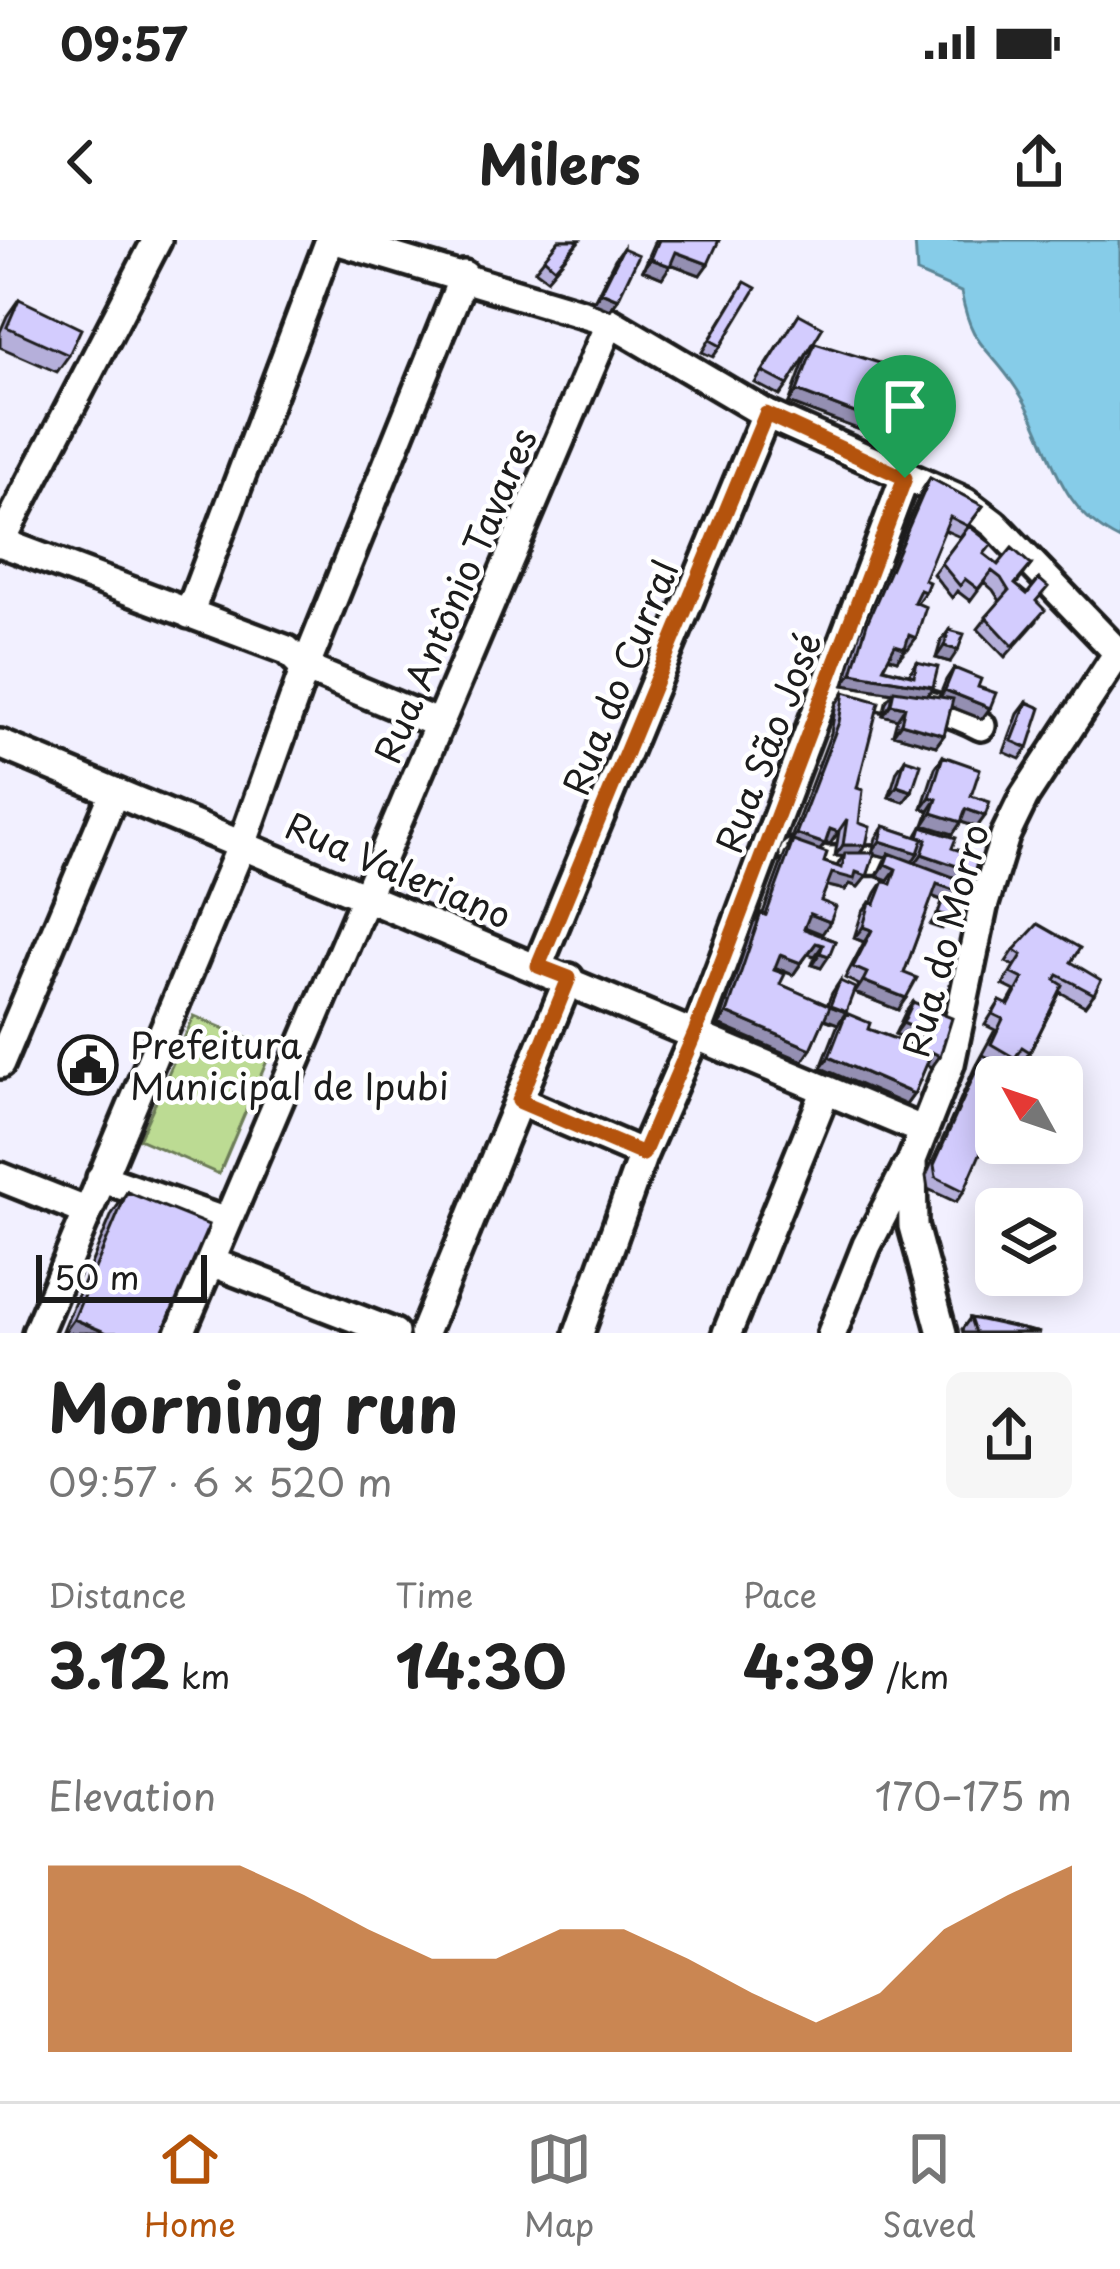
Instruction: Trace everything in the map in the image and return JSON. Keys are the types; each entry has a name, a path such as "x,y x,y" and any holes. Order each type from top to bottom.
{"street":[{"path":"158,240 0,542 287,650 305,668 439,724"},
{"path":"189,614 333,240 464,275 610,322 766,414 965,502 994,524 1119,651"},
{"path":"37,1333 242,842 305,668 464,275"},
{"name":"Rua Antônio Tavares","path":"180,1333 610,322"},
{"name":"Rua do Curral","path":"538,966 766,414"},
{"name":"Rua São José","path":"579,1333 643,1154 695,1033 905,478"},
{"name":"Rua do Morro","path":"832,1333 867,1245 912,1160 950,1064 986,898 1024,796 1119,651"},
{"path":"827,684 885,699 935,704 981,725"},
{"name":"Rua Valeriano","path":"0,744 569,978 924,1131"},
{"path":"0,1064 114,793"},
{"path":"767,844 815,860 878,860 986,898"},
{"path":"424,1333 569,978"},
{"path":"727,1333 826,1090"},
{"path":"519,1101 643,1154"},
{"path":"912,1160 913,1226 942,1333"},
{"path":"0,1177 88,1212"},
{"path":"101,1178 226,1222"},
{"path":"211,1262 394,1333"}],"green space":[{"path":"194,1016 272,1049 219,1174 139,1139"}],"water":[{"path":"915,240 1120,240 1120,540 1080,510 1067,492 1028,409 976,336 961,292 917,273"}],"building":[{"path":"559,240 579,240 555,268 544,258"},
{"path":"659,240 719,240 708,264 676,252 670,266 651,259"},
{"path":"623,248 639,255 618,299 601,292"},
{"path":"745,282 756,288 721,346 710,340"},
{"path":"19,299 81,329 69,355 7,327"},
{"path":"799,314 823,327 788,385 763,372"},
{"path":"815,343 902,370 881,423 797,391"},
{"path":"930,478 983,506 968,526 950,517 924,580 929,582 925,592 920,590 914,602 926,607 916,638 909,635 905,648 895,645 883,668 914,676 917,662 938,667 933,687 852,673 867,623"},
{"path":"969,526 992,544 984,554 998,565 1012,548 1031,565 1015,584 1027,594 1039,579 1048,587 1036,601 1045,610 1013,646 986,617 1009,591 1001,578 992,571 978,589 965,579 960,586 941,563"},
{"path":"949,630 964,634 958,650 944,646"},
{"path":"954,668 981,679 978,687 996,693 990,708 945,690"},
{"path":"894,690 953,699 944,735 901,723 905,707 891,704"},
{"path":"844,692 879,702 857,788 863,790 859,823 870,827 866,845 843,845 847,819 838,832 830,829 825,844 796,834 839,722"},
{"path":"1027,702 1041,708 1028,748 1012,741"},
{"path":"943,756 980,769 971,796 990,802 985,816 966,809 961,822 932,813 937,799 930,797"},
{"path":"905,759 921,764 912,791 897,786"},
{"path":"884,826 923,839 918,853 880,841"},
{"path":"922,827 956,838 952,848 979,857 974,872 922,854 927,839 919,837"},
{"path":"793,841 827,853 824,862 842,868 845,853 875,853 867,876 856,872 854,879 832,873 821,901 836,907 830,922 810,914 804,929 835,941 829,956 820,953 823,945 816,943 801,963 780,955 774,970 785,974 780,984 830,1006 811,1049 727,1013 761,913 766,915"},
{"path":"889,853 961,880 957,891 937,884 904,973 917,978 906,998 863,981 867,973 853,967 872,930 863,927 870,902 875,904 884,881 891,884 896,869 885,864"},
{"path":"942,902 954,906 950,917 938,913"},
{"path":"1038,924 1080,948 1071,962 1101,980 1094,994 1058,975 1055,980 1063,985 1030,1052 1022,1047 1012,1056 991,1044 1003,1019 993,1014 1000,1001 1009,1005 1023,979 1011,973 1022,955 1014,950"},
{"path":"840,981 855,988 846,1012 830,1006"},
{"path":"913,1002 952,1018 940,1056 932,1052 914,1094 829,1057 846,1013 870,1023 868,1029 909,1044 913,1034 922,1038 924,1032 903,1023"},
{"path":"975,1073 976,1164 964,1191 936,1177 934,1165"},
{"path":"127,1192 209,1225 162,1333 107,1333 74,1319"},
{"path":"970,1318 981,1320 1040,1333 975,1333"}],"place":[{"name":"Prefeitura Municipal de Ipubi","path":"88,1065"}],"route":[{"path":"766,414 905,478 695,1033 643,1154 519,1101 569,978 538,966 766,414"}]}
